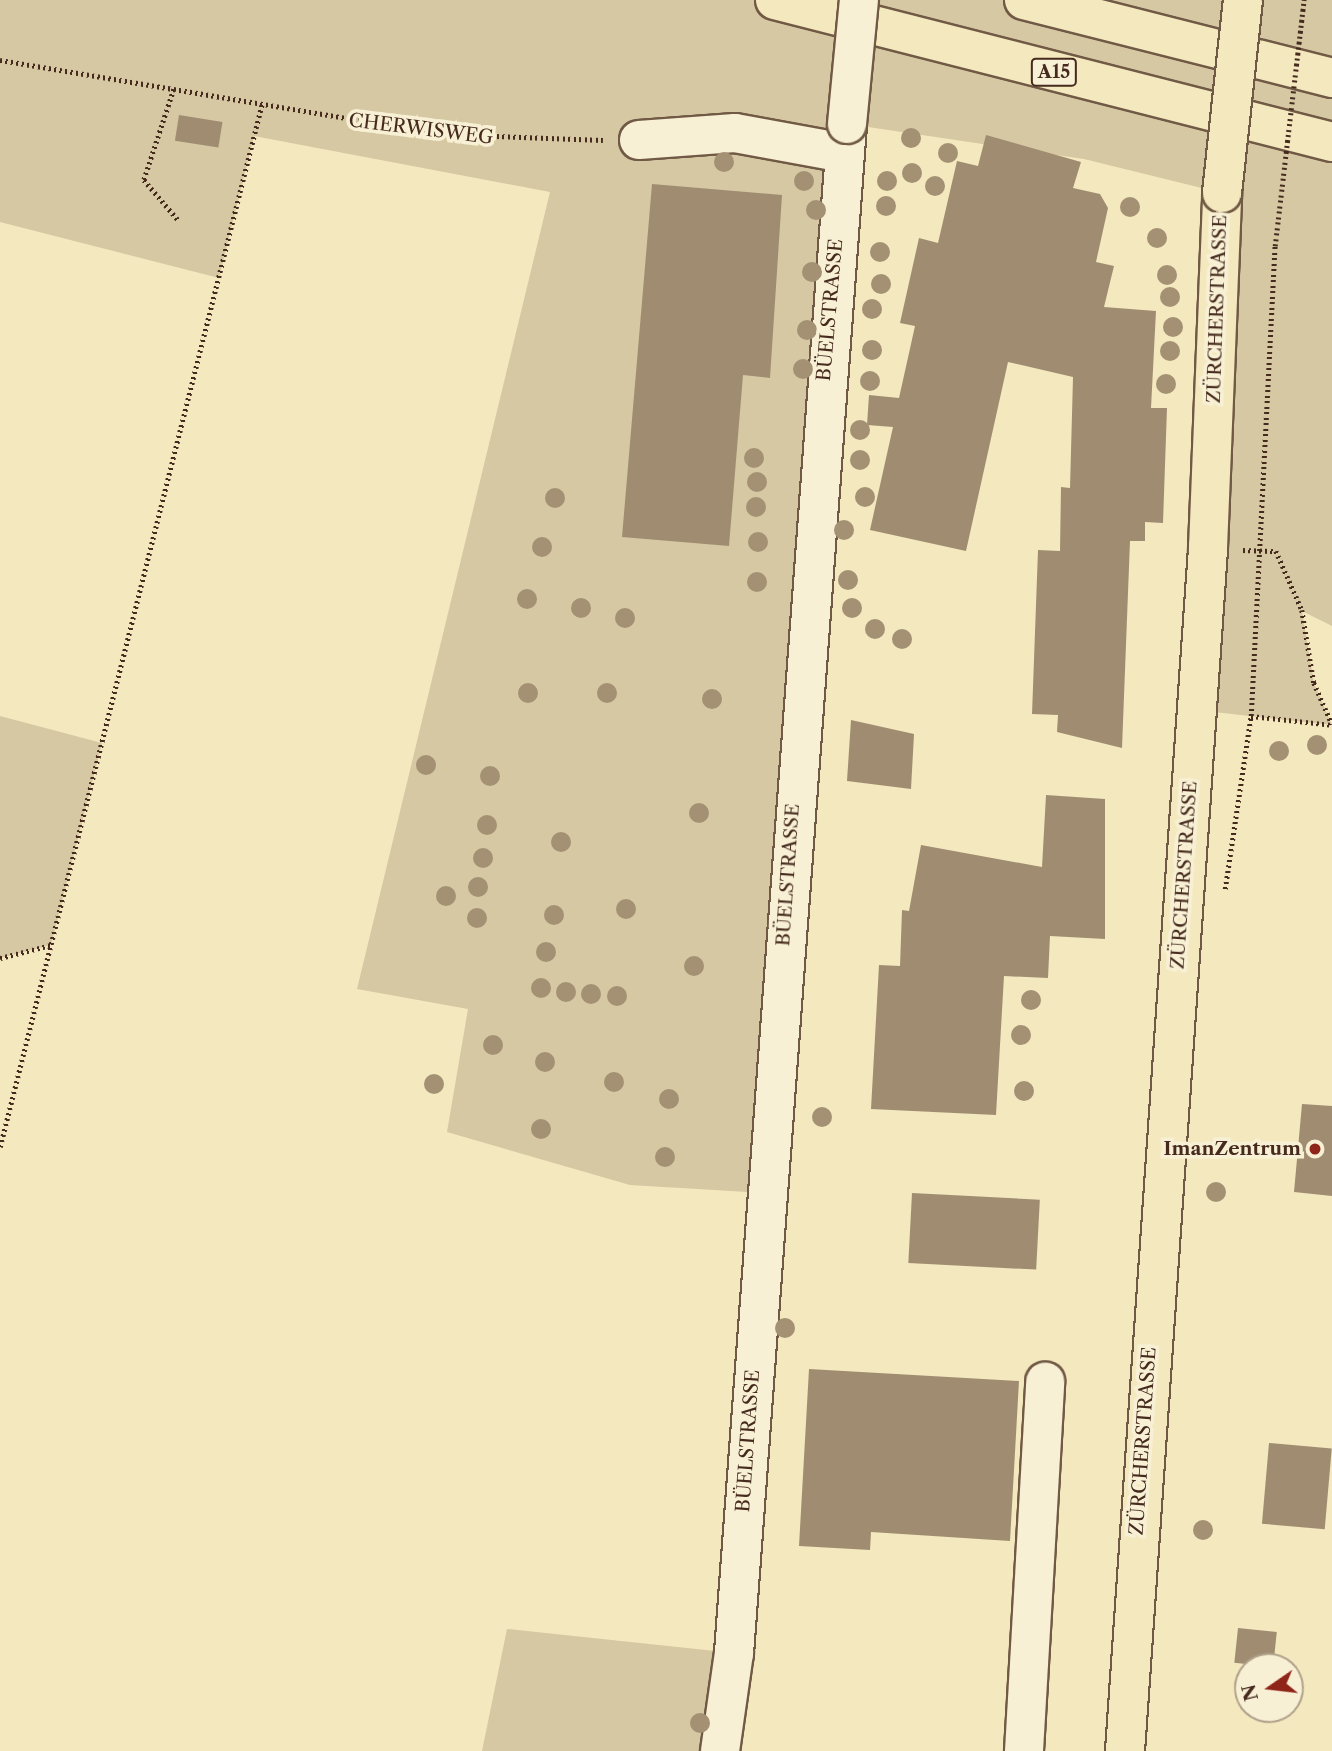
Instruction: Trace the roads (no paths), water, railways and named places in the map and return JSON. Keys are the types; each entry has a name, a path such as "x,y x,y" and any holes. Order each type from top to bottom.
{"main road":[{"name":"A15","path":"775,0 1332,142"},
{"path":"1024,0 1332,78"},
{"name":"ZÜRCHERSTRASSE","path":"1125,1751 1208,548 1222,192 1243,0"}],"street":[{"name":"BÜELSTRASSE","path":"720,1751 734,1653 846,139 859,0"},
{"path":"639,140 736,133 846,139"},
{"path":"1024,1751 1045,1381"}],"place":[{"name":"ImanZentrum","path":"1315,1149"}]}
